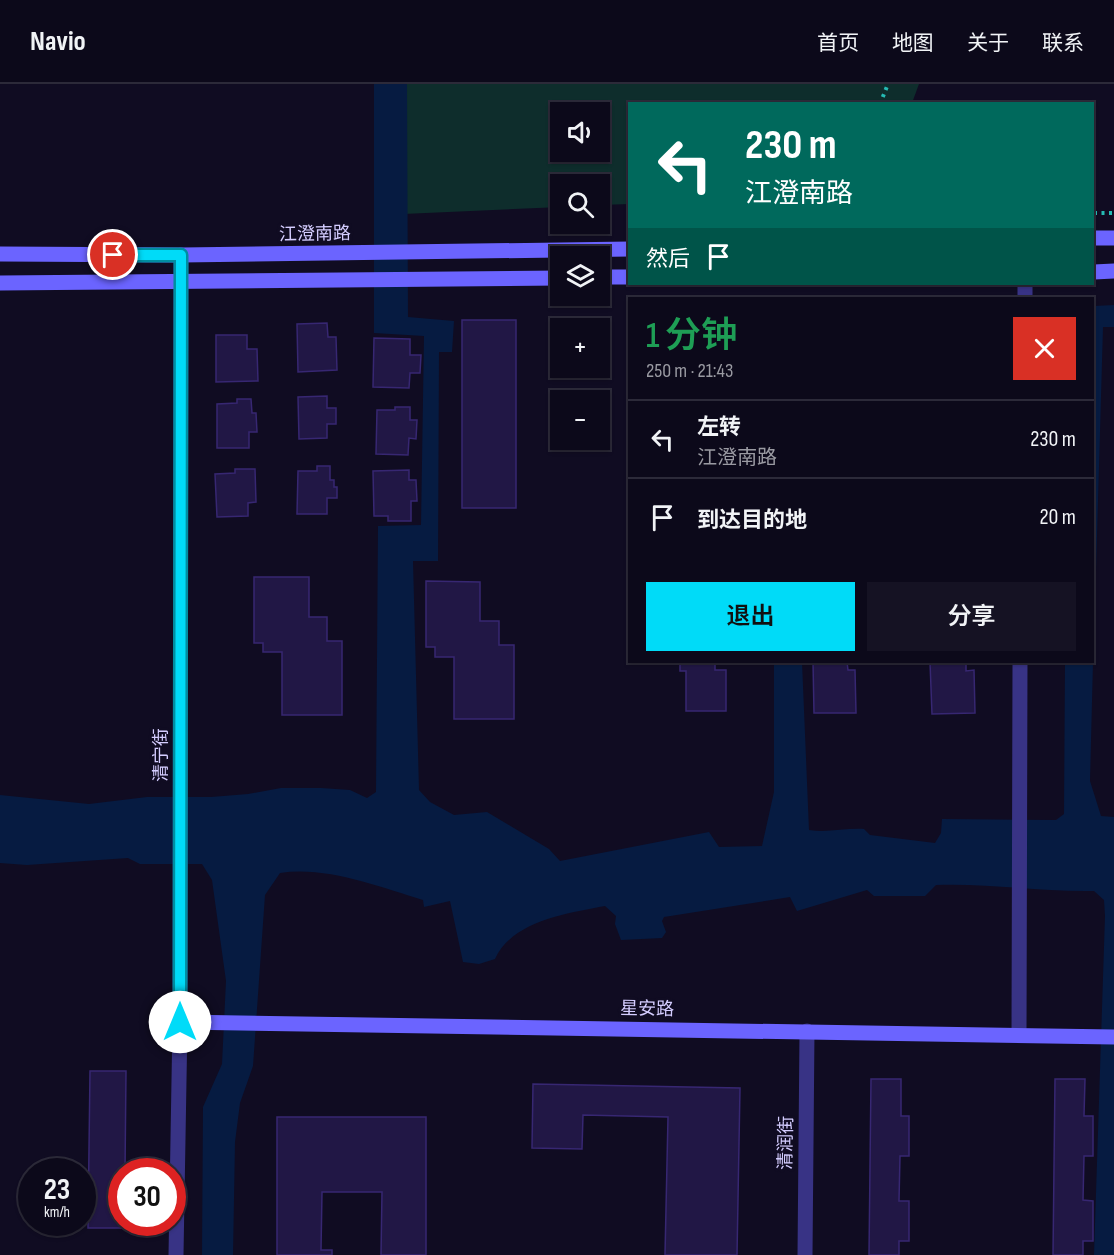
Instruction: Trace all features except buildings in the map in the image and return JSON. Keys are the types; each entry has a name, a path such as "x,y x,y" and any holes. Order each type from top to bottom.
{"main road":[{"path":"1094,238 1114,238"},
{"name":"江澄南路","path":"0,254 181,255 628,249"},
{"path":"1094,272 1114,271"},
{"path":"610,277 628,277"},
{"path":"0,283 550,278"},
{"name":"星安路","path":"180,1022 1114,1037"}],"street":[{"name":"清宁街","path":"176,1255 180,1022 181,255"},
{"path":"1019,1034 1020,663"},
{"name":"清润街","path":"805,1255 807,1031"}],"path":[{"path":"881,102 888,84"},
{"path":"1094,213 1114,213"}],"green space":[{"path":"393,84 919,84 912,102 628,102 628,204 610,205 610,174 550,174 550,207 403,214"}],"water":[{"path":"374,84 407,84 408,317 454,321 452,352 439,352 438,561 413,561 419,790 430,802 454,815 487,812 549,849 560,861 709,832 719,847 762,846 774,792 774,663 802,663 809,830 864,829 870,835 935,843 941,833 942,819 1056,820 1064,814 1065,663 1093,663 1090,781 1101,816 1114,817 1114,1255 1094,1255 1105,916 1104,900 1094,891 936,885 925,896 874,896 867,890 797,911 790,897 664,917 662,921 666,932 662,938 621,940 615,924 616,916 605,906 558,916 528,927 503,946 495,959 479,964 463,962 450,901 424,907 423,900 353,879 316,872 298,872 280,873 265,895 253,1066 240,1103 235,1142 233,1255 202,1255 203,1107 222,1064 226,981 212,880 202,864 140,864 128,858 27,865 0,863 0,795 89,804 147,797 211,797 248,794 281,788 350,790 367,798 376,792 378,526 421,525 424,336 374,333"},
{"path":"1114,305 1114,327 1103,327 1094,641 1094,306"}],"route":[{"path":"113,255 181,255 180,1022"}]}
